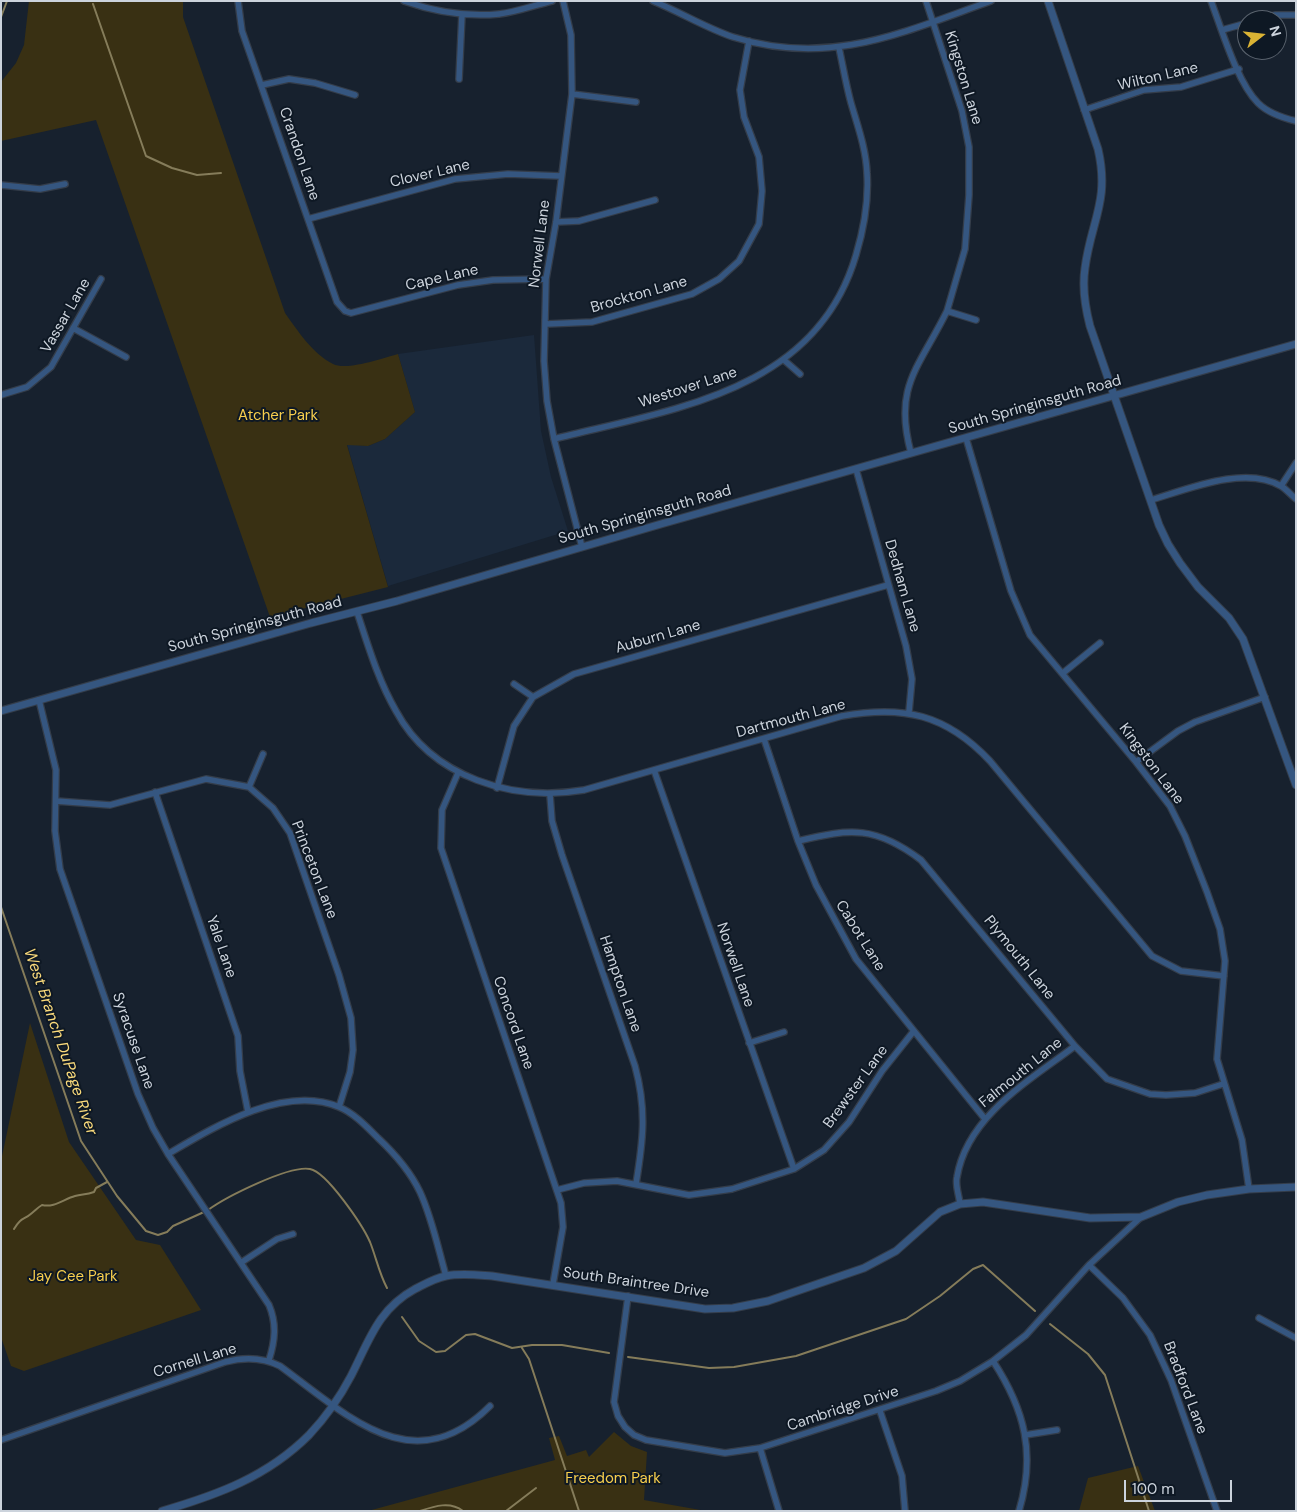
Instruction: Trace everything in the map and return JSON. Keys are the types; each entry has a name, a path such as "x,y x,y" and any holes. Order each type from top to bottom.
{"street":[{"name":"Crandon Lane","path":"238,1 242,31 337,302 345,311"},
{"path":"404,1 430,11 462,14 501,14 528,4 552,1"},
{"name":"Norwell Lane","path":"563,1 571,35 572,94 556,222 546,279 544,361 547,402 554,439 582,547"},
{"path":"653,1 731,36 788,50 839,48 875,41 991,1"},
{"name":"Kingston Lane","path":"911,454 904,426 905,395 912,376 947,311 965,249 970,195 969,147 962,111 926,1"},
{"path":"1048,1 1098,149 1102,182 1100,208 1084,269 1085,305 1113,396 1159,525 1176,558 1198,587 1229,618 1243,639 1296,785"},
{"path":"1211,1 1247,89 1259,104 1277,116 1296,121"},
{"path":"459,80 462,14"},
{"path":"1222,30 1237,26"},
{"name":"Brockton Lane","path":"546,324 592,322 692,294 719,279 738,261 759,224 762,191 758,157 744,117 740,90 750,42"},
{"name":"Westover Lane","path":"554,439 718,395 746,384 784,360 814,331 848,283 866,212 866,160 839,48"},
{"name":"Wilton Lane","path":"1084,110 1144,90 1180,87 1239,69"},
{"path":"262,85 289,79 315,83 355,95"},
{"path":"572,94 636,102"},
{"name":"Clover Lane","path":"308,219 455,179 508,174 561,176"},
{"path":"1,185 40,189 65,184"},
{"path":"556,222 579,221 655,200"},
{"name":"Vassar Lane","path":"1,395 27,387 51,367 101,279"},
{"name":"Cape Lane","path":"345,311 351,313 458,285 493,280 546,279"},
{"path":"947,311 976,320"},
{"path":"73,328 126,357"},
{"name":"South Springinsguth Road","path":"1,711 357,612 1296,344"},
{"path":"784,360 800,374"},
{"name":"Kingston Lane","path":"966,438 1010,591 1030,635 1136,762 1170,806 1186,836 1224,945 1224,976 1217,1058 1223,1084 1242,1140 1249,1189"},
{"path":"1281,486 1296,463"},
{"name":"Dedham Lane","path":"856,469 910,666 912,679 908,712"},
{"path":"1151,500 1228,478 1257,479 1281,486 1296,499"},
{"name":"Auburn Lane","path":"497,788 514,726 533,698 574,674 888,585"},
{"name":"Dartmouth Lane","path":"357,612 380,680 396,712 423,746 458,772 497,788 550,795 584,790 858,714 885,710 908,712 946,726 979,750 1152,956 1181,971 1224,976"},
{"path":"1063,673 1100,643"},
{"path":"514,684 533,698"},
{"path":"1136,762 1178,731 1195,722 1265,697"},
{"name":"Syracuse Lane","path":"39,700 53,752 57,782 55,830 60,869 138,1094 153,1128 168,1154 242,1262 272,1311 274,1341 269,1360"},
{"name":"Cabot Lane","path":"764,739 798,841 826,906 856,959 985,1119"},
{"path":"56,800 110,805 206,779 249,787 264,754"},
{"name":"Norwell Lane","path":"654,770 794,1169"},
{"name":"Concord Lane","path":"458,772 445,800 440,818 440,842 443,858 557,1190 563,1227 553,1284"},
{"name":"Princeton Lane","path":"249,787 273,808 290,833 347,1000 352,1025 353,1050 350,1072 339,1107"},
{"name":"Yale Lane","path":"155,792 238,1036 240,1072 248,1112"},
{"name":"Hampton Lane","path":"550,795 552,821 562,855 636,1066 642,1092 644,1135 636,1184"},
{"name":"Plymouth Lane","path":"798,841 834,832 861,832 890,840 916,856 929,868 1075,1046 1107,1079 1150,1094 1166,1095 1195,1093 1223,1084"},
{"path":"749,1043 784,1032"},
{"name":"Brewster Lane","path":"557,1190 602,1180 636,1184 690,1195 740,1187 794,1169 824,1150 849,1122 882,1070 914,1032"},
{"name":"Falmouth Lane","path":"960,1204 956,1179 963,1154 985,1119 1075,1046"},
{"path":"168,1154 212,1128 248,1112 296,1102 313,1101 339,1107 374,1134 392,1151 411,1177 420,1193 446,1276"},
{"name":"South Braintree Drive","path":"162,1511 221,1493 265,1470 310,1434 333,1405 351,1377 371,1333 384,1313 411,1292 446,1276 468,1274 553,1284 705,1309 733,1308 768,1301 876,1263 904,1246 940,1212 960,1204 983,1202 1090,1218 1141,1217 1178,1202 1249,1189 1296,1187"},
{"name":"Cambridge Drive","path":"628,1296 613,1395 616,1412 625,1427 637,1437 650,1441 725,1453 760,1448 880,1411 960,1381 993,1361 1026,1335 1089,1265 1141,1217"},
{"path":"242,1262 277,1239 293,1234"},
{"name":"Bradford Lane","path":"1089,1265 1123,1298 1150,1335 1172,1380 1217,1511"},
{"path":"1259,1318 1296,1338"},
{"name":"Cornell Lane","path":"1,1440 225,1362 249,1358 269,1360"},
{"path":"269,1360 333,1405 382,1435 402,1440 430,1440 462,1429 477,1419 490,1406"},
{"path":"993,1361 1013,1394 1025,1435 1026,1483 1019,1511"},
{"path":"880,1411 902,1476 905,1511"},
{"path":"1025,1435 1057,1430"},
{"path":"760,1448 779,1511"}],"shaded area":[{"path":"534,335 541,431 551,477 568,531 388,586 347,444 368,446 385,439 415,412 398,354"}],"green space":[{"name":"Atcher Park","path":"29,1 183,1 183,17 285,313 312,348 333,364 339,366 356,365 398,354 415,412 385,439 368,446 347,445 388,587 270,617 96,120 1,141 1,82 16,63 24,45"},
{"name":"Jay Cee Park","path":"30,1023 69,1142 136,1240 160,1245 201,1310 24,1371 11,1366 1,1337 1,1161"},
{"name":"Freedom Park","path":"614,1432 631,1446 647,1452 644,1500 706,1511 368,1511 555,1460 549,1438 559,1436 567,1456 586,1450 589,1457"},
{"path":"1138,1466 1155,1511 1079,1511 1088,1478"}],"waterway":[{"name":"West Branch DuPage River","path":"1,17 7,1"},
{"path":"93,4 146,156 172,168 197,175 221,173"},
{"name":"West Branch DuPage River","path":"1,907 81,1141 117,1196 146,1231 158,1235 204,1212"},
{"name":"West Branch DuPage River","path":"208,1210 243,1190 273,1177 300,1169 310,1169 317,1172 335,1189 360,1224 370,1242 387,1288"},
{"path":"14,1229 21,1220 42,1205 55,1204 75,1196 89,1194 107,1182"},
{"name":"West Branch DuPage River","path":"628,1357 709,1368 734,1367 796,1356 906,1319 940,1296 973,1269 983,1265 1035,1311"},
{"name":"West Branch DuPage River","path":"402,1317 419,1341 436,1352 445,1351 466,1335 475,1334 512,1348 532,1345 562,1345 609,1353"},
{"name":"West Branch DuPage River","path":"1050,1324 1088,1354 1105,1375 1149,1511"},
{"path":"522,1348 529,1359 579,1511"},
{"path":"506,1511 536,1488"},
{"path":"420,1511 448,1505 463,1511"},
{"path":"481,1511 493,1511"}]}
